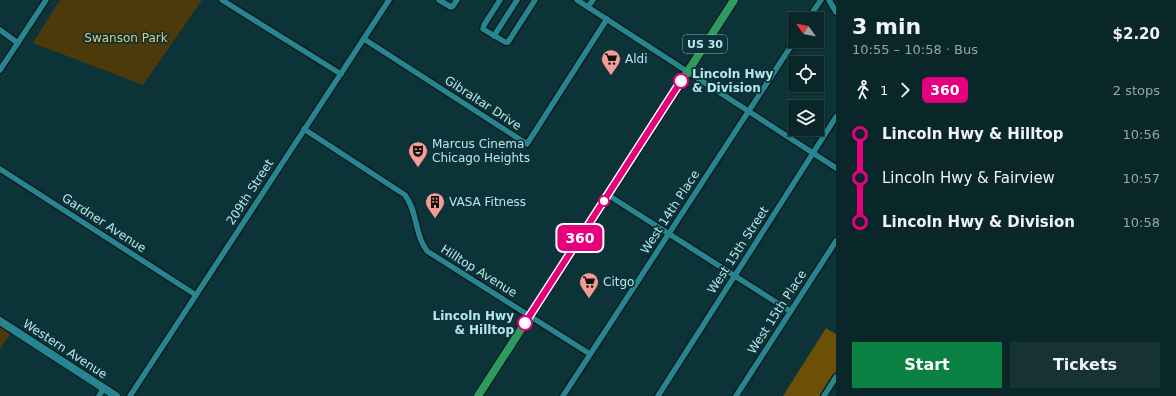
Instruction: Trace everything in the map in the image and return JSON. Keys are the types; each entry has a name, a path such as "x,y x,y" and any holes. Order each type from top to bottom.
{"main road":[{"name":"US 30","path":"478,396 734,0"},
{"name":"Western Avenue","path":"0,321 116,396"}],"street":[{"path":"0,70 46,0"},
{"path":"222,0 341,74"},
{"name":"209th Street","path":"130,396 389,0"},
{"path":"439,0 451,7 457,0"},
{"path":"500,0 483,29 505,42 508,42 535,0"},
{"path":"494,36 517,0"},
{"path":"577,0 836,168"},
{"path":"588,7 593,0"},
{"path":"813,12 821,0"},
{"path":"829,0 836,12"},
{"name":"Gibraltar Drive","path":"364,38 527,144 607,19"},
{"path":"0,30 18,43"},
{"name":"West 14th Place","path":"563,396 790,48"},
{"name":"West 15th Street","path":"658,396 836,117"},
{"name":"Hilltop Avenue","path":"304,129 405,195 409,200 421,240 427,251 590,354"},
{"name":"Gardner Avenue","path":"0,169 196,295"},
{"path":"608,195 790,311"},
{"name":"West 15th Place","path":"736,396 836,241"},
{"path":"824,396 836,377"},
{"path":"99,396 104,388"}],"green space":[{"name":"Swanson Park","path":"60,0 202,0 143,85 33,43"},
{"path":"0,327 10,334 0,349"}],"shaded area":[{"path":"826,328 836,334 836,371 820,396 783,396"}],"bus line":[{"name":"360","path":"525,323 602,206 681,81"}],"place":[{"name":"Aldi","path":"611,76"},
{"name":"Lincoln Hwy & Division","path":"681,81"},
{"name":"Marcus Cinema Chicago Heights","path":"418,168"},
{"name":"VASA Fitness","path":"435,219"},
{"name":"Citgo","path":"589,299"},
{"name":"Lincoln Hwy & Hilltop","path":"525,323"}]}
